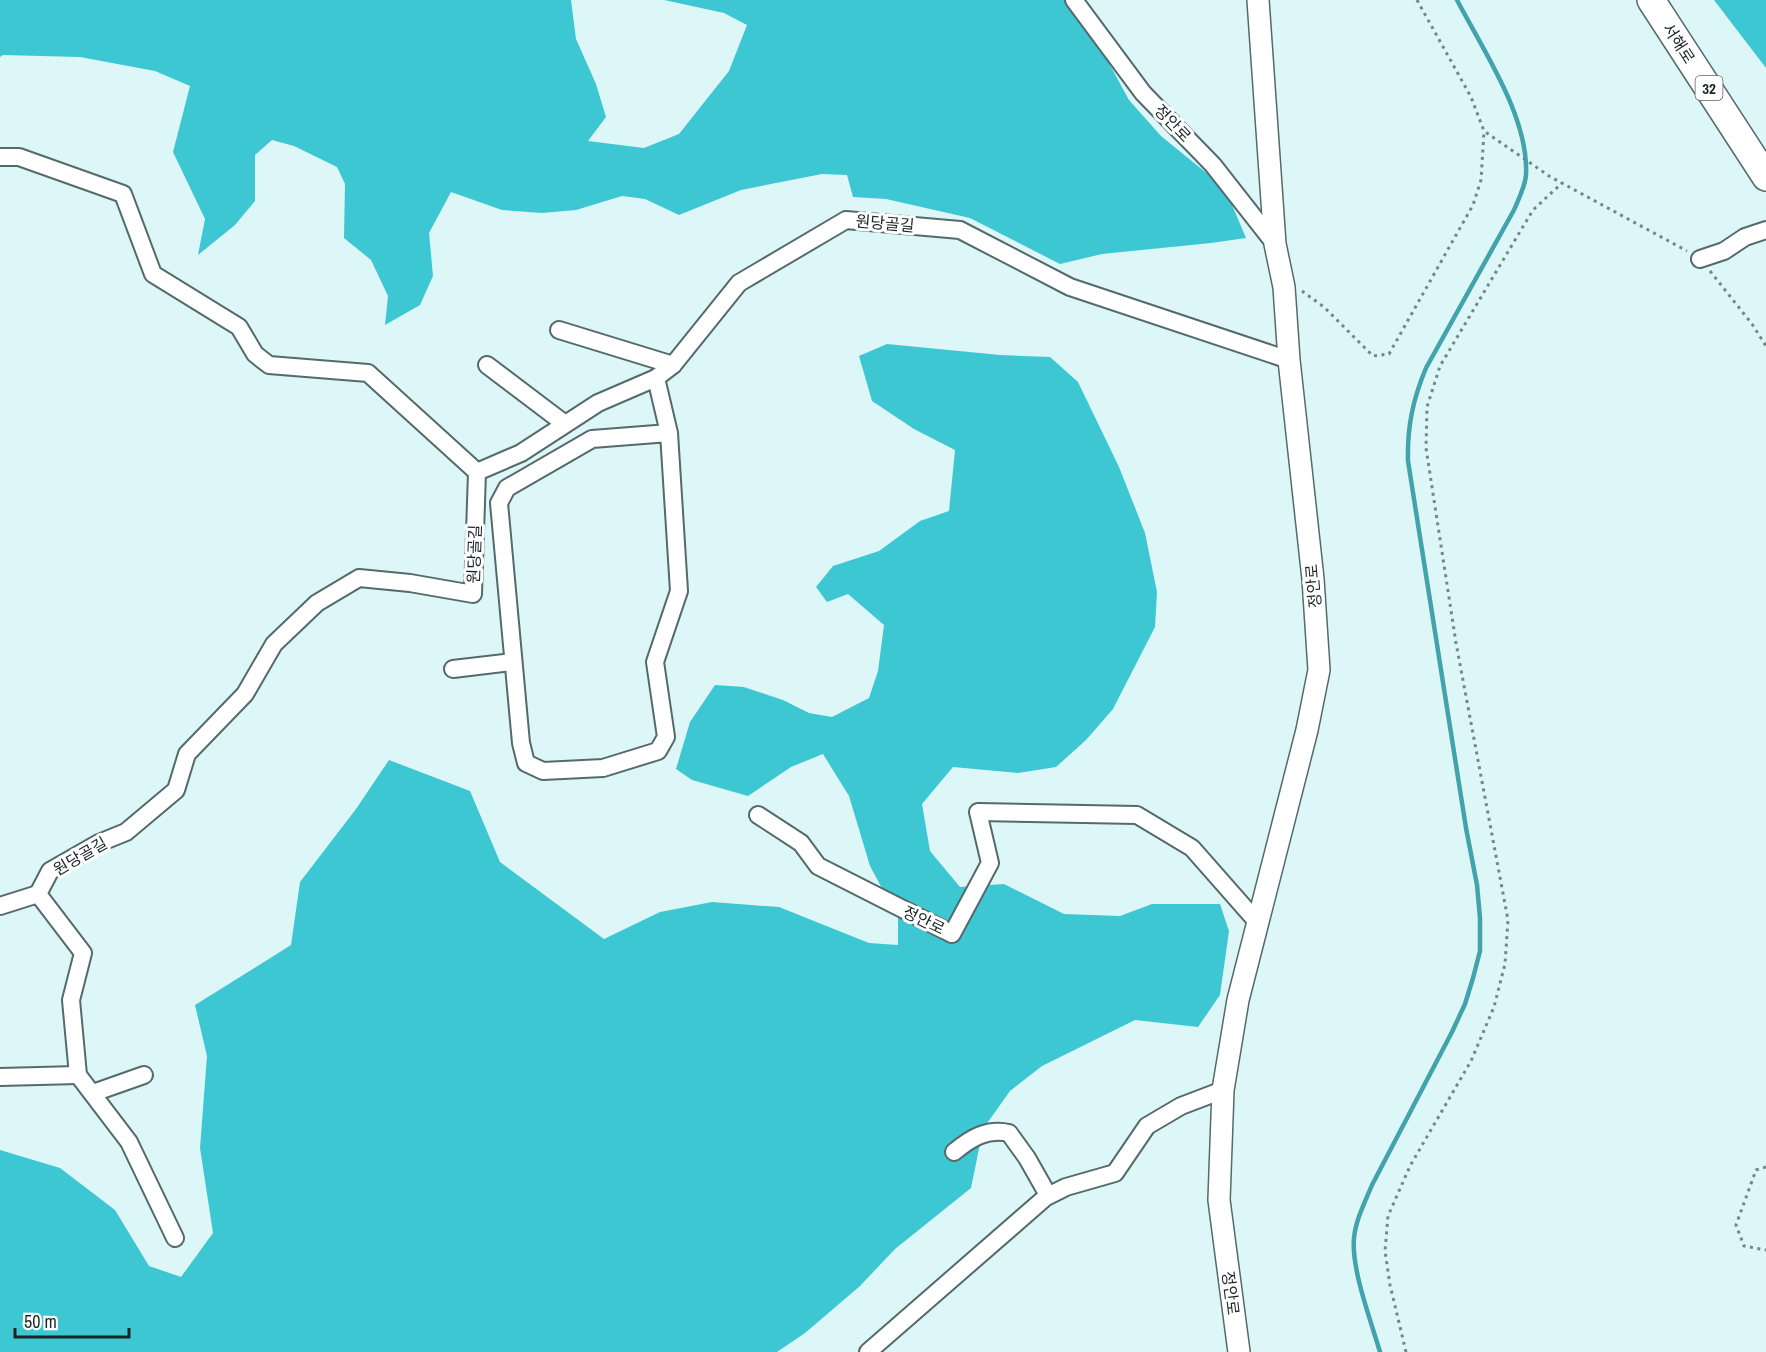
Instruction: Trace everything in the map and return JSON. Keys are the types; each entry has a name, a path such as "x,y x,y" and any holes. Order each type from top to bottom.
{"main road":[{"name":"서해로","path":"1651,0 1766,177"},
{"name":"서해로","path":"1670,0 1766,145"}],"street":[{"name":"정안로","path":"1074,0 1143,93 1213,165 1275,244"},
{"name":"정안로","path":"1239,1352 1220,1200 1223,1090 1238,1000 1307,730 1319,670 1313,579 1289,360 1284,287 1275,244 1258,0"},
{"path":"0,157 19,157 123,194 153,274 238,327 255,354 269,365 368,373 477,472"},
{"name":"원당골길","path":"38,894 50,871 99,843 126,832 176,790 188,754 245,694 274,644 317,603 359,578 410,583 473,594 477,472 521,453 598,403 656,378 673,365 739,283 846,220 960,230 1070,287 1289,360"},
{"path":"1700,259 1724,251 1745,237 1766,230"},
{"path":"559,330 673,365"},
{"path":"487,364 565,424"},
{"path":"656,378 669,433 679,591 655,662 666,737 658,751 603,768 543,771 526,763 521,743 499,503 507,488 592,439 669,433"},
{"path":"453,669 512,662"},
{"name":"정안로","path":"758,815 801,843 818,866 952,934 990,863 978,812 1137,815 1192,848 1258,923"},
{"path":"0,906 38,894 83,953 71,1000 78,1075 129,1142 175,1238"},
{"path":"0,1077 78,1075"},
{"path":"93,1093 144,1075"},
{"path":"868,1352 1048,1195 1066,1187 1115,1173 1147,1126 1180,1106 1223,1090"},
{"path":"954,1152 970,1139 996,1130 1009,1133 1027,1158 1048,1195"}],"path":[{"path":"1284,287 1299,289 1324,307 1373,356 1389,354 1473,205 1481,180 1484,131 1471,97 1417,0"},
{"path":"1484,131 1549,176 1700,259 1752,324 1766,346"},
{"path":"1406,1352 1390,1285 1385,1251 1388,1216 1410,1166 1471,1061 1494,1007 1505,964 1508,920 1456,643 1426,448 1427,408 1440,366 1533,210 1562,183"},
{"path":"1766,1167 1756,1170 1736,1225 1744,1246 1766,1250"}],"shaded area":[{"path":"0,0 571,0 576,39 596,84 606,117 588,141 644,148 679,134 729,71 747,25 724,13 664,0 1070,0 1098,43 1129,100 1161,136 1209,175 1230,200 1246,238 1102,254 1060,264 970,218 886,199 853,197 847,175 822,174 741,190 679,215 645,199 622,196 576,210 542,213 502,210 451,192 429,233 433,276 420,305 385,325 388,296 371,260 344,238 345,184 337,167 294,146 272,140 255,155 255,201 235,225 198,255 205,219 173,152 190,86 155,71 80,57 3,55 0,57"},
{"path":"1714,0 1766,0 1766,68"},
{"path":"887,344 1000,355 1050,357 1078,382 1119,467 1145,533 1157,592 1155,627 1113,709 1086,740 1056,767 1018,773 953,767 922,804 930,851 960,887 1004,884 1064,914 1120,916 1152,904 1220,904 1229,931 1220,995 1198,1027 1135,1020 1042,1066 1010,1091 983,1129 971,1188 895,1249 860,1286 805,1333 777,1352 0,1352 0,1150 60,1168 115,1210 149,1266 181,1277 213,1233 200,1148 207,1056 195,1005 291,945 300,882 356,809 389,760 470,791 500,862 604,939 660,912 712,902 779,907 869,943 898,945 898,918 870,866 849,796 823,754 791,767 748,796 692,780 676,769 690,722 715,685 744,687 783,700 809,713 832,717 869,698 878,671 884,625 848,594 827,602 816,587 833,566 879,551 920,521 949,511 955,450 914,429 872,401 859,356"}],"waterway":[{"path":"1380,1352 1362,1295 1356,1265 1354,1238 1357,1224 1372,1185 1465,1004 1480,951 1477,885 1408,461 1410,425 1414,402 1426,368 1514,210 1526,175 1525,153 1512,107 1491,62 1457,0"}]}
